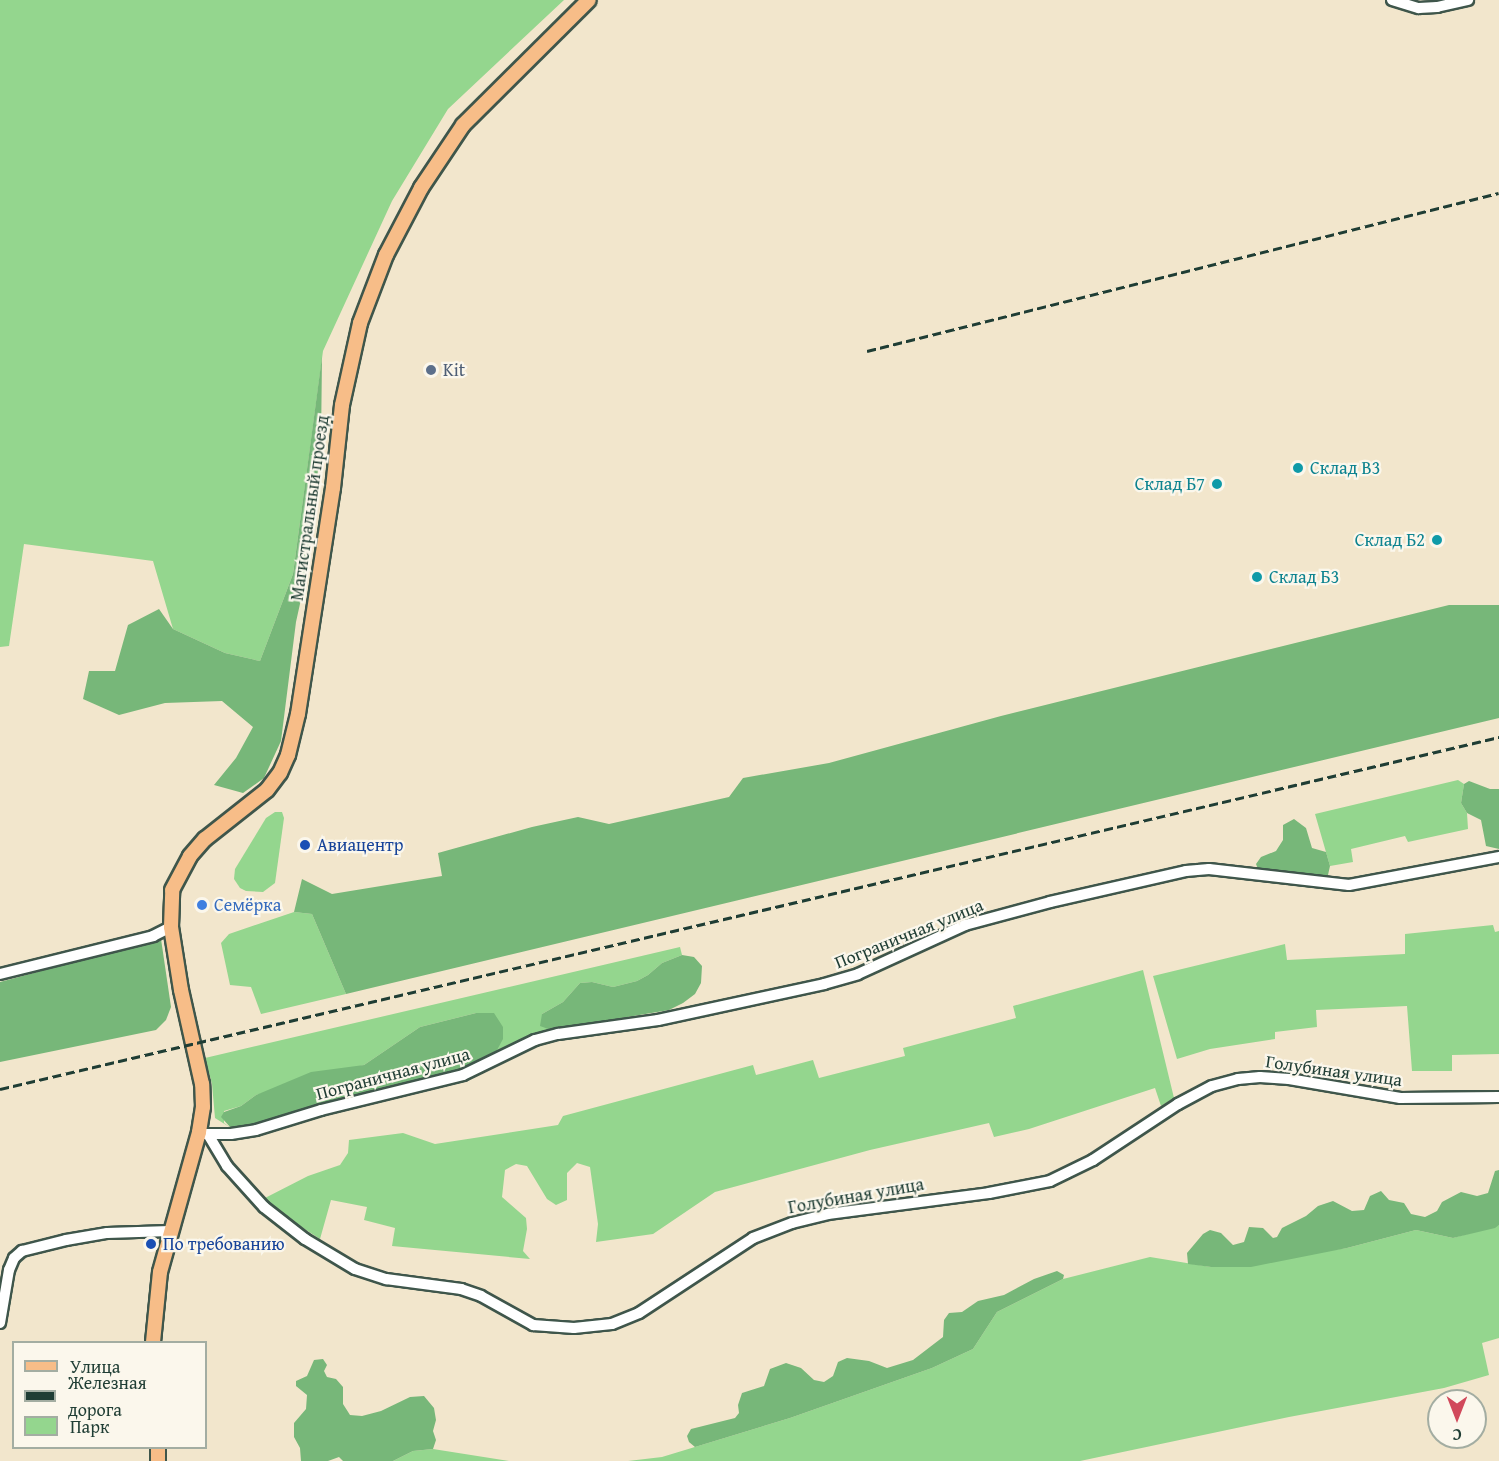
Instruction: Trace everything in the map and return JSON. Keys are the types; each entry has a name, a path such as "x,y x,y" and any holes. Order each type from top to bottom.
{"main road":[{"name":"Магистральный проезд","path":"153,1341 160,1272 170,1231 191,1163 204,1134 203,1095 171,927 172,890 182,868 205,839 267,790 280,773 288,755 298,714 333,488 342,405 360,323 386,255 421,188 463,125 589,0"}],"street":[{"path":"1392,0 1419,8 1468,0"},
{"name":"Пограничная улица","path":"204,1134 256,1130 321,1110 463,1075 486,1066 535,1040 558,1034 658,1020 824,984 858,974 965,925 1050,902 1186,871 1209,869 1349,885 1499,857"},
{"path":"0,974 153,936 171,927"},
{"name":"Голубиная улица","path":"204,1134 227,1166 264,1207 305,1239 355,1269 386,1279 461,1289 481,1296 533,1324 574,1328 612,1324 639,1313 753,1238 792,1223 828,1214 988,1193 1050,1181 1093,1160 1178,1104 1212,1086 1239,1079 1260,1077 1289,1079 1400,1098 1499,1097"},
{"path":"0,1323 9,1270 14,1257 22,1251 76,1238 170,1231"}],"green space":[{"path":"0,0 564,0 448,109 392,201 323,351 293,574 260,661 225,653 173,629 153,561 24,544 9,646 0,647"},
{"path":"322,357 321,443 307,572 296,622 281,741 264,778 243,793 214,785 236,758 253,727 222,701 165,703 119,715 83,699 89,671 115,671 128,625 159,609 173,629 225,653 260,661 293,574"},
{"path":"1449,605 1499,605 1499,718 346,994 312,914 294,912 302,879 332,894 442,876 438,853 532,827 578,817 609,824 729,797 743,778 829,763 1001,716"},
{"path":"1458,780 1464,784 1461,803 1467,813 1468,829 1408,842 1405,836 1351,849 1353,862 1330,866 1315,814"},
{"path":"1469,781 1490,789 1499,789 1499,849 1486,846 1481,820 1467,813 1461,803 1464,784"},
{"path":"275,812 282,812 284,818 275,883 263,892 246,891 240,888 234,879 235,869 266,818"},
{"path":"1294,819 1306,828 1312,848 1326,852 1330,866 1328,875 1322,877 1258,869 1256,864 1261,857 1276,851 1283,840 1283,825"},
{"path":"294,912 312,914 346,994 261,1014 251,987 230,985 221,943 229,934"},
{"path":"1493,925 1495,932 1499,931 1499,1054 1452,1055 1452,1071 1412,1071 1407,1006 1316,1010 1317,1027 1275,1032 1275,1039 1210,1049 1177,1059 1153,976 1285,944 1287,960 1405,954 1405,934"},
{"path":"161,939 171,1007 166,1020 156,1030 0,1062 0,982"},
{"path":"680,947 682,955 662,963 637,981 613,987 592,982 580,983 563,1002 542,1014 551,1030 486,1059 476,1013 420,1027 364,1065 256,1095 241,1106 224,1111 224,1123 231,1128 215,1118 212,1084 205,1058"},
{"path":"682,955 694,957 702,966 701,983 695,994 669,1010 551,1030 540,1026 542,1014 563,1002 580,983 592,982 613,987 637,981 662,963"},
{"path":"1143,970 1174,1098 1161,1106 1155,1088 1029,1129 994,1137 989,1123 870,1150 715,1192 653,1234 596,1242 598,1224 590,1167 577,1163 567,1173 567,1200 556,1205 547,1199 527,1166 516,1164 505,1170 502,1197 526,1218 527,1229 523,1251 530,1259 392,1246 395,1228 364,1220 367,1207 331,1200 320,1239 286,1217 265,1198 308,1176 340,1165 348,1153 349,1140 403,1133 435,1144 558,1125 563,1116 753,1065 756,1075 813,1060 819,1078 905,1056 903,1048 1016,1018 1013,1006"},
{"path":"476,1013 494,1013 503,1027 503,1039 497,1050 486,1059 460,1070 319,1105 248,1127 231,1128 221,1117 224,1112 241,1106 256,1095 311,1072 364,1065 420,1027"},
{"path":"1499,1170 1499,1225 1495,1228 1453,1238 1416,1230 1347,1248 1251,1267 1211,1267 1188,1264 1187,1253 1203,1234 1210,1230 1221,1233 1233,1245 1244,1242 1249,1227 1263,1228 1273,1238 1277,1237 1282,1228 1306,1216 1318,1206 1333,1201 1352,1211 1364,1210 1370,1196 1381,1191 1389,1200 1404,1203 1411,1214 1425,1217 1437,1211 1442,1202 1461,1192 1477,1196 1488,1193 1495,1171"},
{"path":"1499,1225 1499,1338 1482,1343 1489,1375 1444,1388 1427,1389 1427,1391 1289,1417 1080,1461 628,1461 662,1457 790,1418 932,1368 973,1349 997,1312 1063,1279 1150,1257 1211,1267 1347,1248 1416,1230 1453,1238"},
{"path":"1057,1271 1064,1275 1063,1279 997,1312 973,1349 932,1368 790,1418 695,1447 689,1442 687,1436 691,1429 735,1418 739,1413 738,1405 742,1393 764,1386 770,1369 786,1363 801,1368 814,1380 824,1382 833,1376 838,1362 847,1358 869,1361 887,1368 913,1360 943,1337 944,1320 949,1313 962,1312 978,1301 1004,1295 1034,1279"},
{"path":"323,1359 327,1365 324,1371 327,1377 336,1379 343,1387 343,1404 350,1415 362,1416 381,1411 410,1397 424,1396 434,1408 436,1420 433,1431 436,1440 433,1449 413,1451 393,1461 343,1461 339,1457 328,1461 301,1461 300,1448 294,1437 294,1423 306,1409 307,1395 296,1386 296,1381 307,1376 314,1360"},
{"path":"433,1449 509,1461 393,1461 413,1451"}],"railway":[{"path":"867,351 1499,193"},
{"path":"0,1089 1499,737"}],"place":[{"name":"Kit","path":"431,370"},
{"name":"Склад В3","path":"1298,468"},
{"name":"Склад Б7","path":"1217,484"},
{"name":"Склад Б2","path":"1437,540"},
{"name":"Склад Б3","path":"1257,577"},
{"name":"Авиацентр","path":"305,845"},
{"name":"Семёрка","path":"202,905"},
{"name":"По требованию","path":"151,1244"}]}
